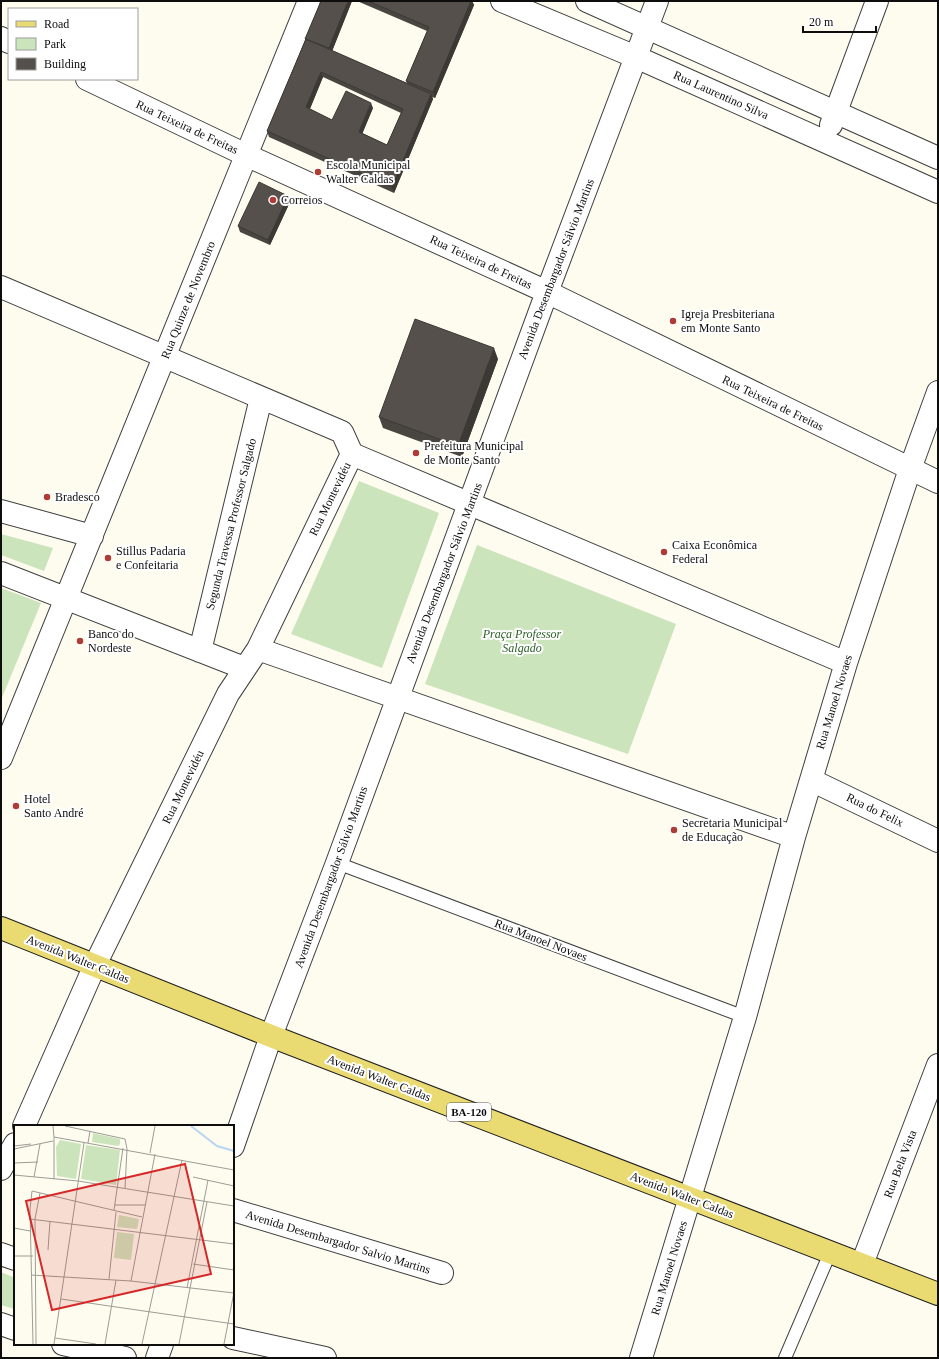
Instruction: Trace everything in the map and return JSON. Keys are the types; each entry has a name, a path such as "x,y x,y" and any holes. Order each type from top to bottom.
{"main road":[{"name":"Avenida Walter Caldas","path":"1,928 271,1036 938,1294"}],"street":[{"name":"Rua Quinze de Novembro","path":"1,758 309,1"},
{"name":"Rua Laurentino Silva","path":"502,1 636,58 938,192"},
{"path":"587,1 938,158"},
{"name":"Avenida Desembargador Sálvio Martins","path":"234,1143 271,1036 337,863 547,292 657,1"},
{"path":"824,141 877,1"},
{"name":"Rua Teixeira de Freitas","path":"89,80 246,155 547,292 938,482"},
{"path":"1,287 342,432 352,454 846,663"},
{"name":"Rua Manoel Novaes","path":"641,1358 745,1017 794,837 846,663 910,469 938,392"},
{"name":"Segunda Travessa Professor Salgado","path":"200,651 262,398"},
{"name":"Rua Montevidéu","path":"24,1125 95,966 228,694 258,649 352,454"},
{"path":"1,511 92,536"},
{"path":"1,573 244,668"},
{"path":"258,649 794,837"},
{"name":"Rua do Felix","path":"811,780 938,841"},
{"name":"Rua Bela Vista","path":"862,1264 938,1065"},
{"path":"1,1169 14,1146"},
{"name":"Avenida Desembargador Salvio Martins","path":"234,1210 442,1273"},
{"path":"1,1254 14,1260"},
{"path":"234,1338 325,1358"},
{"path":"67,1345 125,1358"},
{"path":"158,1358 162,1345"}],"lane":[{"name":"Rua Manoel Novaes","path":"337,863 745,1017"},
{"path":"785,1358 830,1252"}],"green space":[{"path":"359,481 439,513 382,668 291,634"},
{"path":"1,534 53,548 44,571 1,555"},
{"name":"Praça Professor Salgado","path":"477,545 676,624 628,754 425,684"},
{"path":"1,588 41,603 1,700"},
{"path":"1,1272 14,1278 14,1309 1,1305"}],"building":[{"path":"321,1 348,1 329,48 305,39"},
{"path":"368,1 471,1 433,92 406,81 429,27"},
{"path":"306,39 431,94 392,187 267,131","holes":["321,72 403,109 387,145 359,132 371,103 346,91 332,120 306,107"]},
{"path":"259,182 288,196 268,240 238,226"},
{"path":"415,319 494,348 458,446 379,417"}],"place":[{"name":"Escola Municipal Walter Caldas","path":"318,172"},
{"name":"Correios","path":"273,200"},
{"name":"Igreja Presbiteriana em Monte Santo","path":"673,321"},
{"name":"Prefeitura Municipal de Monte Santo","path":"416,453"},
{"name":"Bradesco","path":"47,497"},
{"name":"Caixa Econômica Federal","path":"664,552"},
{"name":"Stillus Padaria e Confeitaria","path":"108,558"},
{"name":"Banco do Nordeste","path":"80,641"},
{"name":"Hotel Santo André","path":"16,806"},
{"name":"Secretaria Municipal de Educação","path":"674,830"}]}
